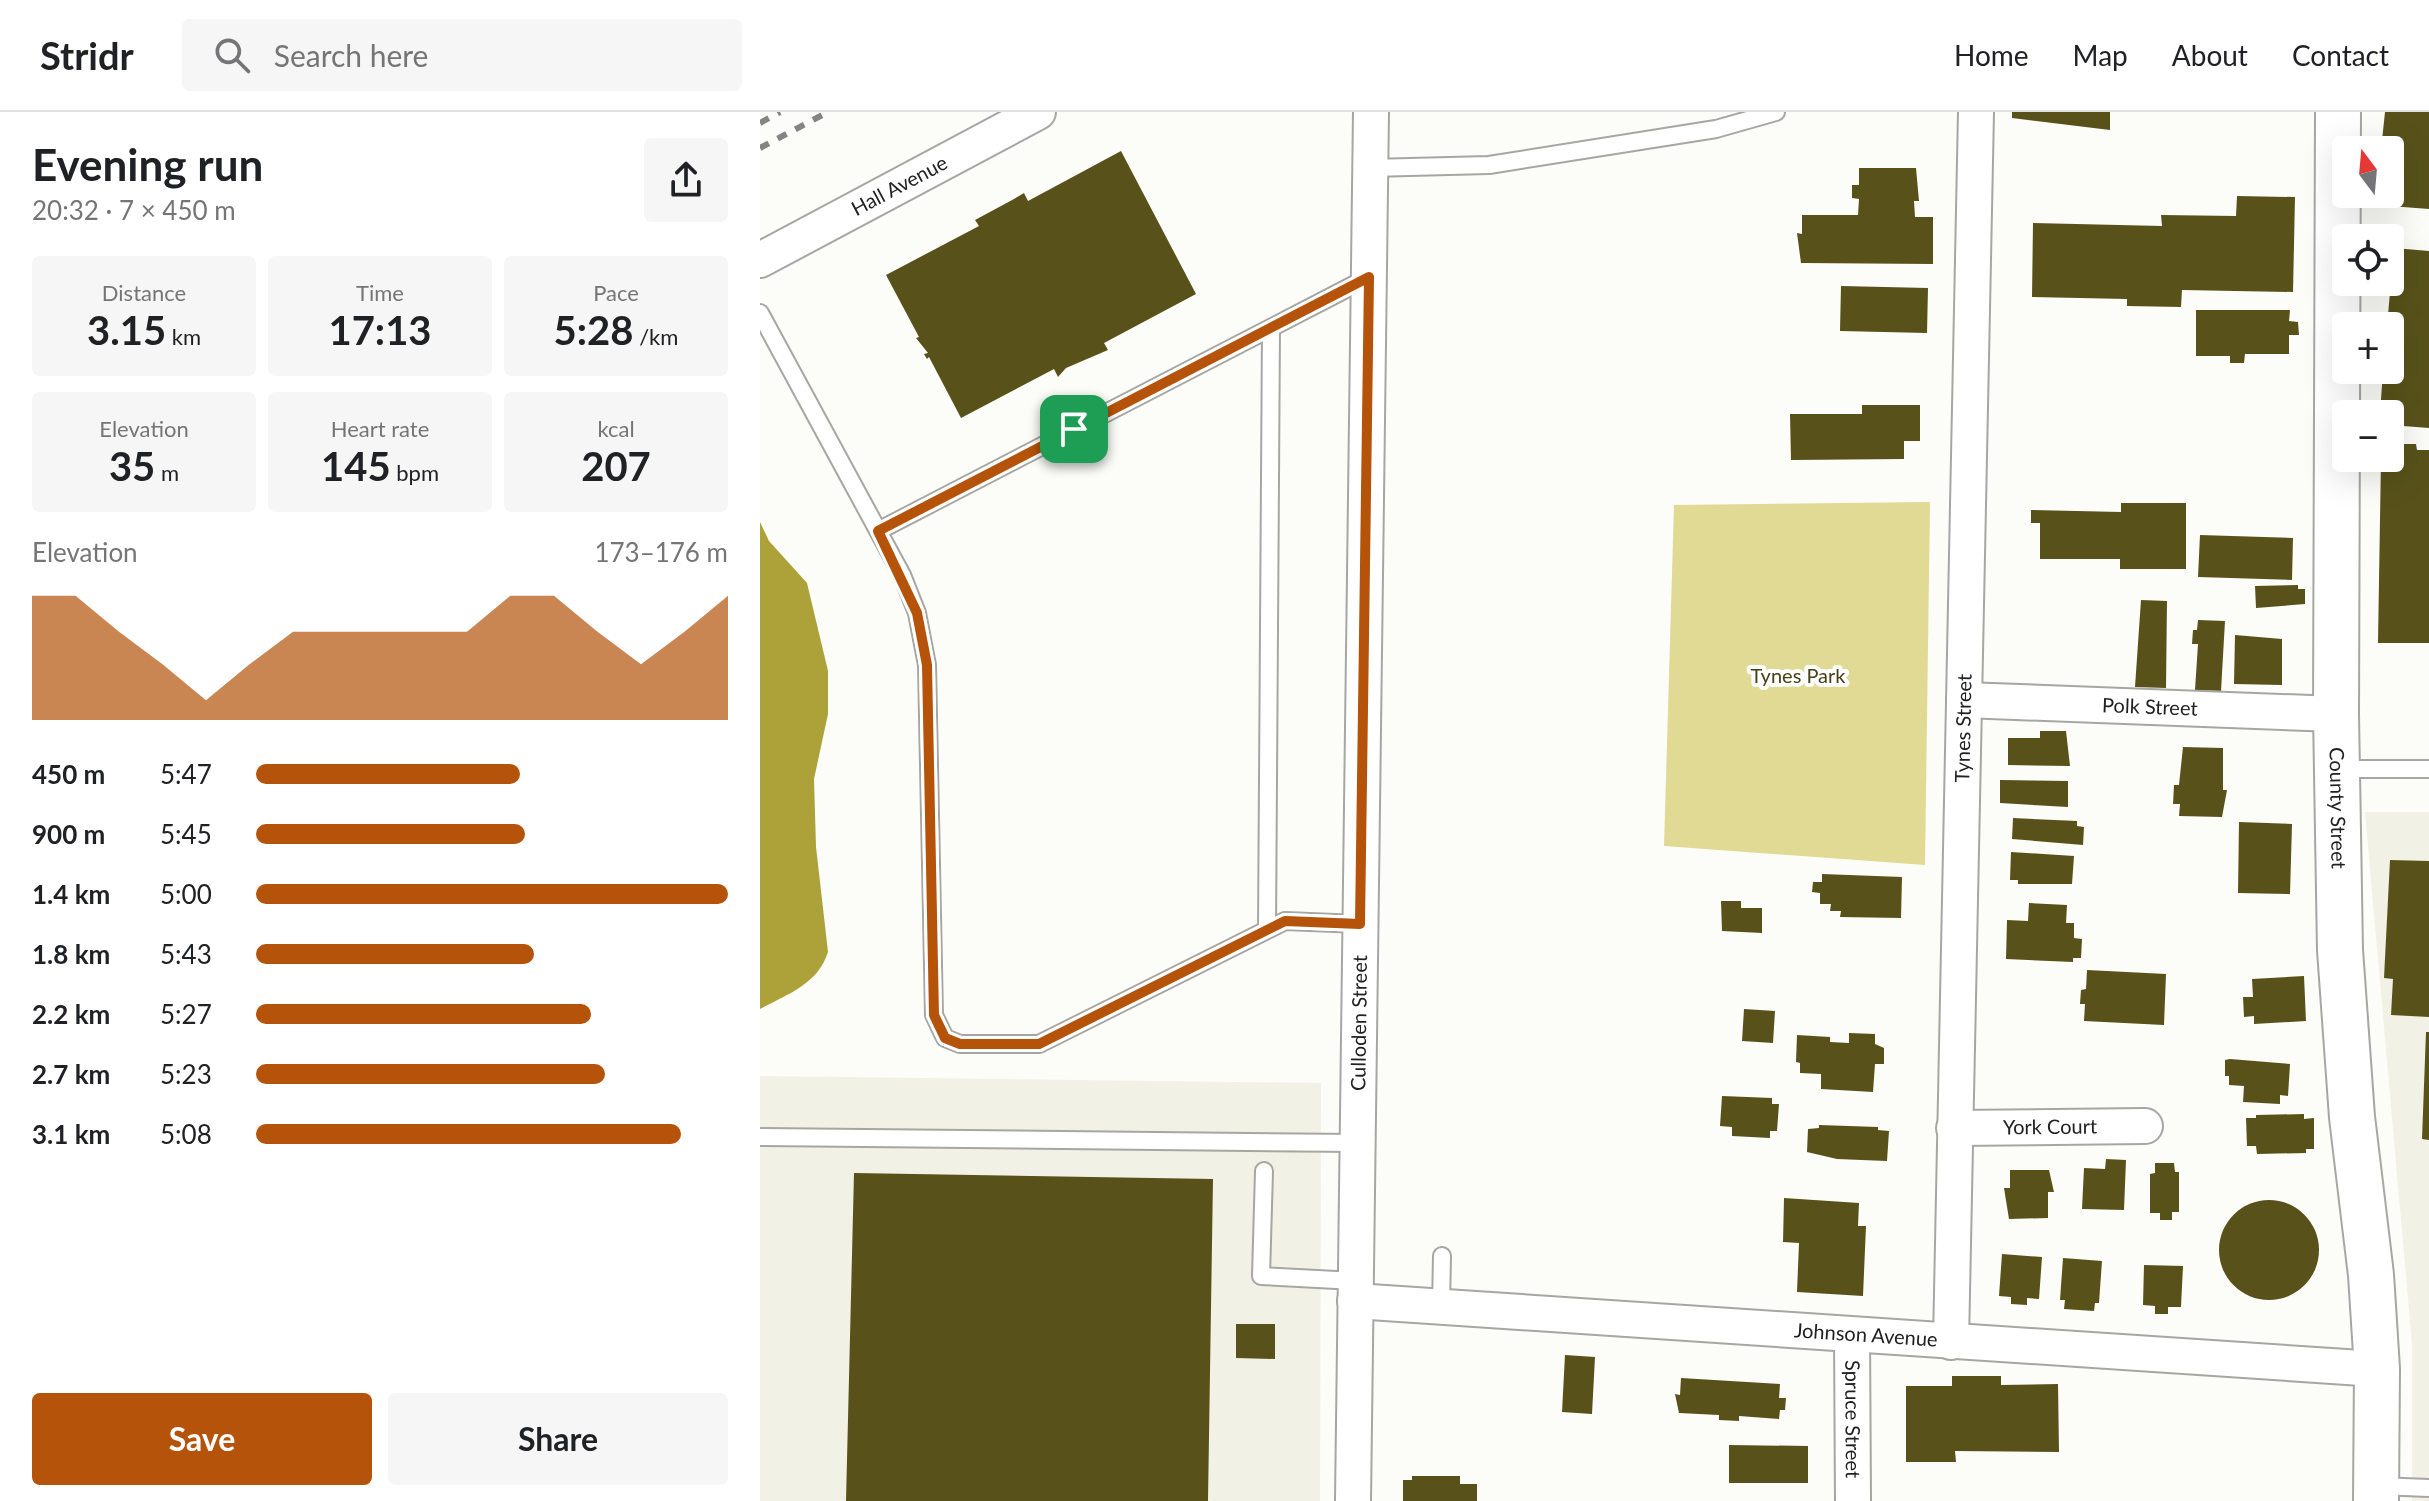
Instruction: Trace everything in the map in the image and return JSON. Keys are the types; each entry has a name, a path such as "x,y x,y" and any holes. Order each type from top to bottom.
{"street":[{"name":"Hall Avenue","path":"760,260 1038,112"},
{"name":"Culloden Street","path":"1353,1501 1371,112"},
{"name":"Tynes Street","path":"1951,1342 1976,112"},
{"name":"County Street","path":"2338,112 2336,714 2340,950 2377,1369 2376,1494"},
{"name":"Polk Street","path":"1964,700 2336,714"},
{"name":"York Court","path":"1954,1128 2145,1126"},
{"name":"Johnson Avenue","path":"1355,1291 1441,1307 2377,1369"},
{"name":"Spruce Street","path":"1852,1335 1853,1501"}],"lane":[{"path":"1370,168 1489,165 1716,129 1776,112"},
{"path":"878,531 1369,277"},
{"path":"760,313 878,531 917,613 927,665 934,1015 945,1038 960,1044 1039,1044 1285,921 1360,924"},
{"path":"1267,930 1271,328"},
{"path":"2337,769 2429,769"},
{"path":"760,1137 1357,1143"},
{"path":"1264,1171 1261,1276 1355,1291"},
{"path":"1441,1307 1442,1256"},
{"path":"2376,1494 2429,1488"}],"shaded area":[{"path":"760,522 769,541 807,583 828,671 828,714 814,779 816,847 828,952 809,980 760,1009"},
{"path":"2365,812 2429,812 2429,1501 2412,1501 2412,1344"},
{"path":"760,1076 1321,1083 1320,1501 760,1501"}],"green space":[{"name":"Tynes Park","path":"1930,502 1925,865 1664,846 1674,505"}],"building":[{"path":"2012,112 2110,112 2110,130 2012,118"},
{"path":"2385,112 2429,112 2429,209 2404,207 2404,136 2382,136"},
{"path":"1121,151 1196,294 1104,343 1108,350 1066,368 1058,377 1054,369 961,418 929,357 927,359 924,354 928,353 916,338 919,337 886,275 979,226 975,220 1024,193 1028,201"},
{"path":"1859,168 1916,168 1919,201 1914,201 1915,217 1933,217 1933,264 1801,263 1797,233 1802,234 1802,215 1858,215 1859,199 1852,198 1852,185 1859,185"},
{"path":"2237,196 2295,197 2293,292 2182,290 2181,307 2127,306 2127,299 2032,297 2033,223 2162,226 2161,215 2236,216"},
{"path":"2404,249 2429,251 2429,428 2404,426 2404,400 2381,400 2382,384 2404,384 2404,312 2388,312 2390,296 2404,296"},
{"path":"1841,286 1928,288 1927,333 1840,331"},
{"path":"2196,310 2290,310 2289,321 2298,322 2299,335 2289,335 2289,354 2245,354 2244,363 2230,363 2230,356 2196,356"},
{"path":"1862,405 1920,405 1920,441 1904,441 1904,459 1791,460 1790,414 1862,414"},
{"path":"2404,444 2416,444 2417,450 2429,450 2429,643 2378,643 2381,472 2404,472"},
{"path":"2121,503 2186,503 2186,569 2120,569 2120,559 2040,559 2040,523 2031,523 2031,510 2121,512"},
{"path":"2200,535 2293,538 2292,580 2198,577"},
{"path":"2298,585 2298,589 2305,589 2305,604 2256,608 2255,586"},
{"path":"2141,600 2167,601 2166,688 2135,687"},
{"path":"2198,620 2225,621 2221,691 2195,690 2198,644 2192,644 2193,630 2197,630"},
{"path":"2235,635 2282,639 2282,685 2234,684"},
{"path":"2040,731 2066,731 2070,766 2008,765 2008,738 2040,738"},
{"path":"2183,747 2223,748 2223,790 2227,790 2222,817 2179,816 2180,804 2173,804 2174,785 2179,785"},
{"path":"2000,780 2068,781 2068,807 2000,803"},
{"path":"2013,818 2077,821 2077,826 2084,827 2083,845 2012,839"},
{"path":"2239,822 2292,824 2290,894 2238,893"},
{"path":"2011,852 2074,856 2072,884 2018,884 2018,880 2010,880"},
{"path":"2390,860 2429,861 2429,1017 2391,1015 2393,979 2384,978"},
{"path":"1822,874 1902,877 1901,918 1840,917 1841,911 1830,911 1831,904 1820,904 1820,893 1812,892 1813,882 1822,882"},
{"path":"1721,901 1741,901 1741,908 1762,908 1762,933 1722,931"},
{"path":"2029,903 2067,905 2066,923 2074,923 2074,938 2082,939 2081,958 2073,958 2073,962 2006,959 2007,920 2028,921"},
{"path":"2087,970 2166,974 2164,1025 2084,1021 2085,1004 2080,1004 2081,990 2086,989"},
{"path":"2304,976 2306,1021 2254,1024 2254,1016 2244,1017 2243,997 2253,997 2252,979"},
{"path":"1744,1009 1775,1011 1773,1043 1742,1041"},
{"path":"2426,1032 2429,1032 2429,1140 2422,1139"},
{"path":"1849,1033 1875,1034 1875,1044 1884,1048 1884,1064 1875,1064 1873,1092 1821,1089 1821,1074 1800,1073 1800,1063 1796,1062 1797,1035 1830,1037 1830,1042 1849,1043"},
{"path":"2225,1060 2290,1064 2288,1096 2280,1095 2280,1104 2243,1102 2244,1086 2229,1085 2229,1076 2225,1076"},
{"path":"1722,1096 1772,1098 1772,1104 1779,1104 1777,1131 1770,1131 1770,1138 1732,1136 1732,1127 1720,1126"},
{"path":"2304,1114 2304,1119 2314,1118 2314,1149 2306,1149 2306,1153 2257,1154 2256,1146 2247,1146 2246,1118"},
{"path":"1819,1125 1878,1127 1878,1130 1889,1131 1887,1161 1837,1159 1807,1152 1808,1129 1819,1128"},
{"path":"2106,1159 2126,1160 2124,1210 2082,1209 2084,1168 2105,1169"},
{"path":"2155,1163 2174,1163 2175,1172 2179,1172 2179,1212 2172,1212 2172,1220 2160,1220 2160,1213 2150,1213 2150,1174 2155,1173"},
{"path":"2010,1170 2049,1170 2054,1192 2048,1192 2048,1218 2009,1219 2004,1188 2010,1188"},
{"path":"854,1173 1213,1179 1208,1501 846,1501"},
{"path":"1784,1198 1859,1203 1858,1226 1866,1226 1863,1296 1797,1292 1799,1243 1783,1242"},
{"path":"2269,1200 2288,1204 2304,1215 2315,1231 2319,1250 2315,1269 2304,1285 2288,1296 2269,1300 2250,1296 2234,1285 2223,1269 2219,1250 2223,1231 2234,1215 2250,1204"},
{"path":"2002,1254 2042,1257 2039,1299 2027,1298 2027,1305 2011,1304 2011,1297 1999,1296"},
{"path":"2063,1258 2102,1261 2099,1303 2095,1303 2094,1311 2064,1309 2065,1300 2060,1300"},
{"path":"2144,1265 2183,1266 2181,1307 2168,1307 2168,1314 2155,1314 2155,1306 2143,1305"},
{"path":"1236,1324 1275,1324 1275,1359 1236,1358"},
{"path":"1565,1355 1595,1357 1592,1414 1562,1412"},
{"path":"1952,1376 2001,1376 2001,1385 2058,1384 2059,1452 1955,1451 1956,1462 1906,1462 1906,1386 1952,1386"},
{"path":"1681,1378 1780,1384 1779,1398 1786,1398 1785,1410 1780,1410 1779,1419 1739,1416 1739,1421 1719,1420 1719,1415 1679,1413 1675,1394 1680,1395"},
{"path":"1729,1445 1808,1446 1808,1483 1729,1483"},
{"path":"1412,1476 1460,1476 1460,1484 1477,1484 1477,1501 1403,1501 1403,1480 1412,1480"}],"railway":[{"path":"760,123 780,112"},
{"path":"760,148 828,112"}],"route":[{"path":"1369,277 1360,924 1285,921 1039,1044 960,1044 945,1038 934,1015 927,665 917,613 902,575 878,531 1074,429 1369,277"}]}
